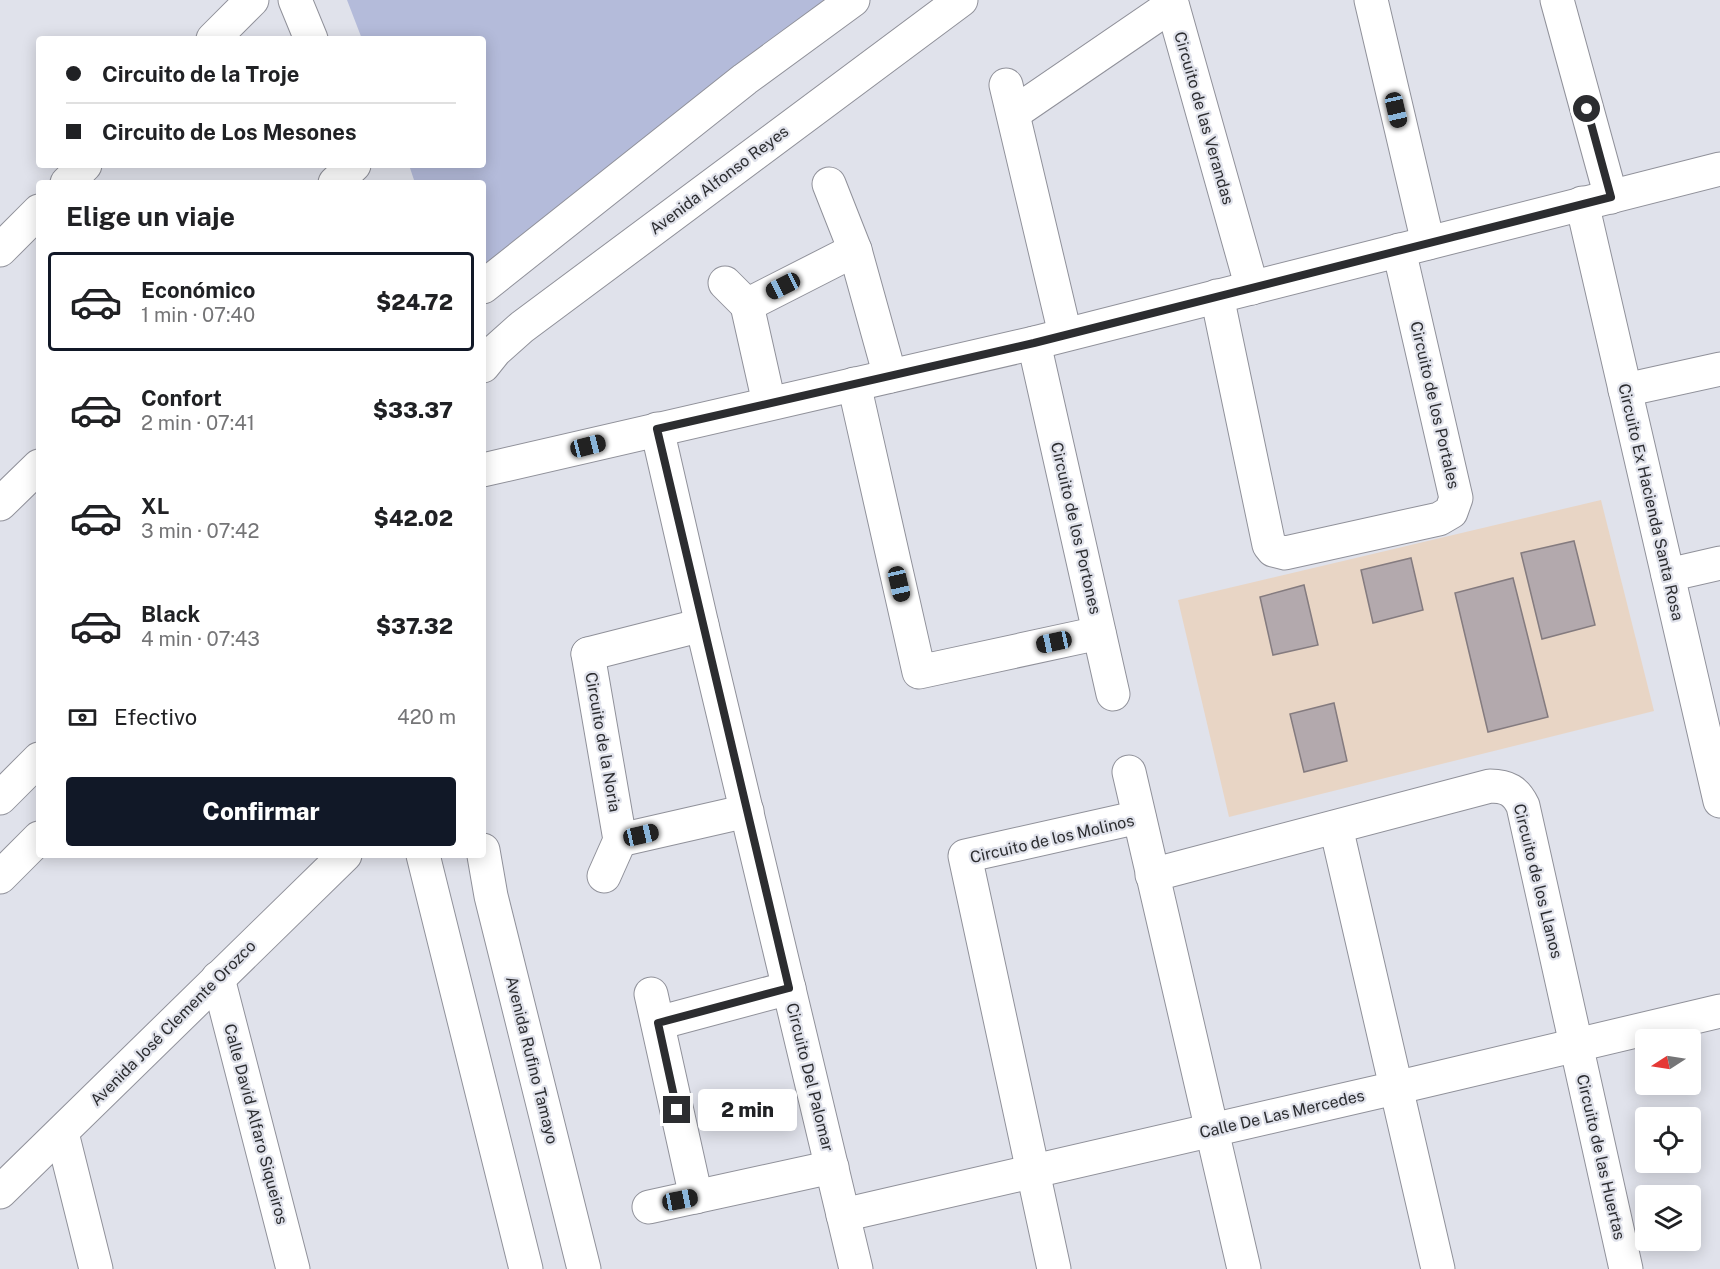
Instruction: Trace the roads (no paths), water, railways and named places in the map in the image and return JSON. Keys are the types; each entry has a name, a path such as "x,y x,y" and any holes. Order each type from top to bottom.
{"street":[{"path":"216,36 252,0"},
{"path":"295,0 310,36"},
{"path":"486,285 745,79 853,0"},
{"name":"Avenida Alfonso Reyes","path":"486,362 522,327 961,0"},
{"name":"Circuito de los Portales","path":"1217,296 1269,545 1273,550 1285,553 1439,519 1451,512 1456,498 1371,0"},
{"name":"Circuito Ex Hacienda Santa Rosa","path":"1557,0 1596,200 1625,390 1668,575 1715,759 1720,801"},
{"name":"Circuito de las Verandas","path":"1065,334 1010,99 1171,2 1252,288"},
{"path":"70,180 83,168"},
{"path":"338,180 351,168"},
{"path":"486,470 1034,343 1720,169"},
{"path":"829,184 855,250 890,376"},
{"path":"0,250 36,214"},
{"path":"769,403 736,294 855,250"},
{"name":"Circuito de los Portones","path":"854,384 919,672 1099,633 1034,343"},
{"path":"1625,390 1720,369"},
{"name":"Circuito Del Palomar","path":"657,429 856,1269"},
{"path":"0,504 36,469"},
{"path":"1668,575 1720,563"},
{"name":"Circuito de la Noria","path":"620,840 576,648 702,625"},
{"path":"1099,633 1113,694"},
{"path":"0,798 36,762"},
{"path":"1129,772 1139,817"},
{"name":"Circuito de los Llanos","path":"1152,875 1490,786 1510,789 1518,796 1523,806 1577,1046"},
{"path":"604,876 620,840 747,811"},
{"name":"Circuito de los Molinos","path":"1054,1269 965,856 1139,817 1244,1269"},
{"path":"1336,827 1438,1269"},
{"path":"0,877 36,841"},
{"name":"Avenida José Clemente Orozco","path":"0,1192 342,858"},
{"path":"424,858 526,1269"},
{"name":"Avenida Rufino Tamayo","path":"484,858 491,896 584,1269"},
{"name":"Calle David Alfaro Siqueiros","path":"218,978 293,1269"},
{"path":"696,1197 655,1009 789,988"},
{"name":"Calle De Las Mercedes","path":"843,1215 1395,1089 1720,1011"},
{"name":"Circuito de las Huertas","path":"1577,1046 1626,1269"},
{"path":"62,1132 96,1269"},
{"path":"649,1207 832,1167"}]}
